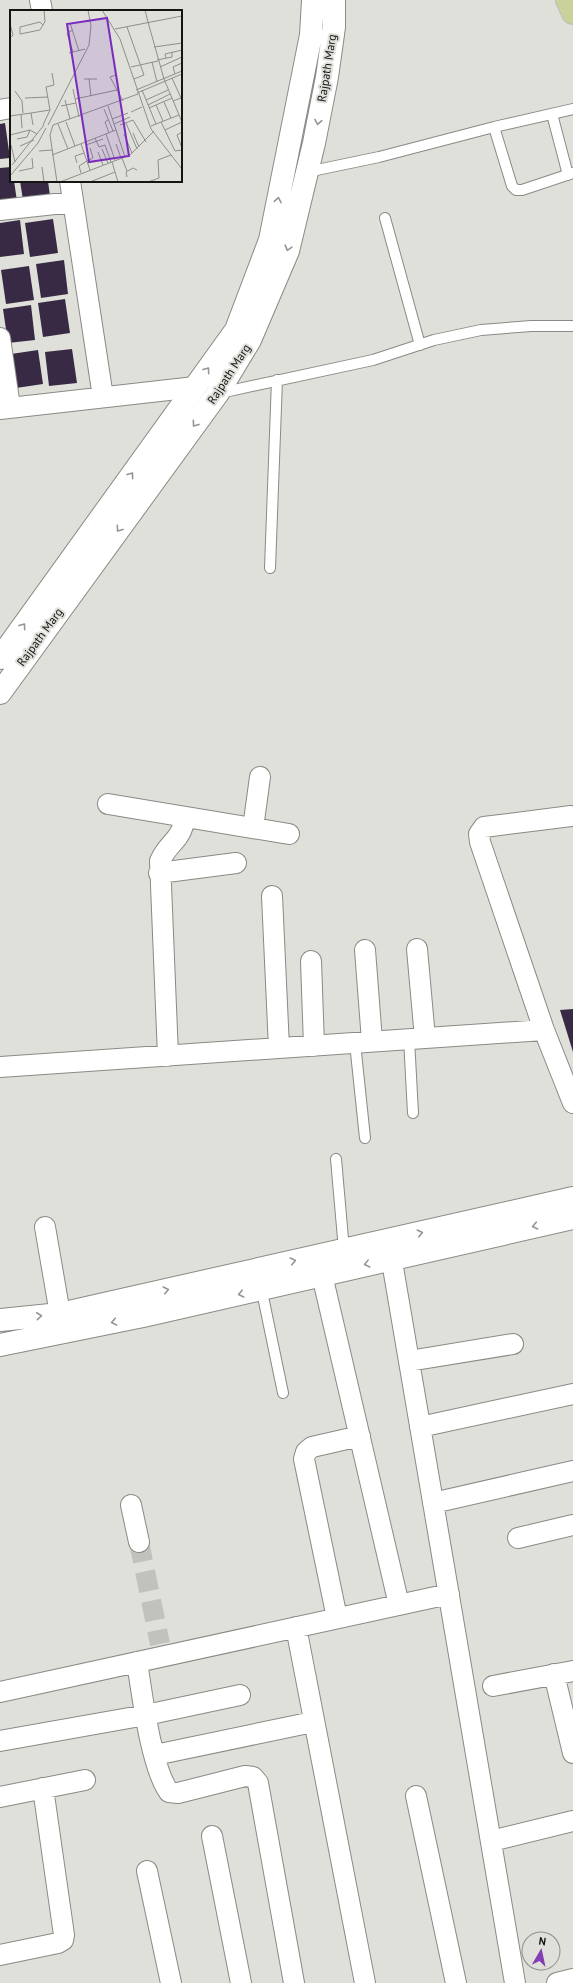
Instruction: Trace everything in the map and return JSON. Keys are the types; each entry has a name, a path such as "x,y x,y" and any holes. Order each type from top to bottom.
{"main road":[{"name":"Rajpath Marg","path":"0,658 236,330 270,240 311,35 313,0"},
{"name":"Rajpath Marg","path":"0,693 218,393 250,340 288,252 327,77 334,27 334,0"},
{"path":"567,0 573,13"},
{"path":"0,1320 60,1314 259,1279 322,1275 390,1249 573,1198"},
{"path":"0,1345 143,1316 344,1250 390,1249 573,1218"}],"street":[{"path":"40,0 42,10"},
{"path":"0,110 10,108"},
{"path":"70,182 103,397"},
{"path":"0,210 73,202"},
{"path":"0,338 5,408 103,397 191,392"},
{"path":"253,828 260,778"},
{"path":"108,804 289,834"},
{"path":"571,816 484,827 479,834 480,842 544,1030 573,1103"},
{"path":"168,1056 159,873 160,862 164,852 175,842 183,830 185,817"},
{"path":"159,873 236,863"},
{"path":"272,896 279,1048"},
{"path":"417,949 417,1038"},
{"path":"364,1042 366,950"},
{"path":"311,961 314,1046"},
{"path":"0,1068 544,1030"},
{"path":"45,1227 60,1314"},
{"path":"390,1249 515,1983"},
{"path":"322,1275 399,1605"},
{"path":"409,1362 513,1344"},
{"path":"420,1427 573,1394"},
{"path":"336,1618 304,1459 306,1452 312,1447 360,1436"},
{"path":"433,1503 573,1471"},
{"path":"131,1505 139,1542"},
{"path":"518,1538 573,1525"},
{"path":"0,1692 137,1662 162,1650 296,1627 449,1594"},
{"path":"296,1627 364,1983"},
{"path":"137,1662 146,1715 155,1755 164,1785 169,1792 178,1793 245,1776 253,1777 258,1783 294,1983"},
{"path":"494,1686 573,1671"},
{"path":"554,1674 573,1753"},
{"path":"0,1741 146,1715 240,1695"},
{"path":"155,1755 313,1722"},
{"path":"0,1797 85,1780"},
{"path":"0,1955 58,1943 63,1940 64,1935 43,1788"},
{"path":"416,1796 456,1983"},
{"path":"491,1841 573,1821"},
{"path":"212,1836 241,1983"},
{"path":"147,1871 171,1983"},
{"path":"557,1983 573,1979"}],"lane":[{"path":"306,172 379,157 494,126 573,109"},
{"path":"494,126 512,186 516,190 522,190 571,174 552,114"},
{"path":"384,218 420,345"},
{"path":"191,392 218,393 373,360 434,340 481,330 531,326 573,326"},
{"path":"270,568 277,380"},
{"path":"413,1112 417,1038"},
{"path":"364,1042 365,1138"},
{"path":"336,1159 344,1250"},
{"path":"259,1279 283,1393"}],"building":[{"path":"5,123 10,158 0,159 0,124"},
{"path":"10,167 10,182 14,182 17,201 0,203 0,168"},
{"path":"20,182 48,182 50,196 23,200"},
{"path":"53,219 58,253 30,257 25,223"},
{"path":"20,220 24,254 0,257 0,223"},
{"path":"64,260 68,294 41,298 36,264"},
{"path":"29,266 34,300 6,304 1,270"},
{"path":"65,299 70,333 43,337 38,303"},
{"path":"31,305 35,340 8,343 3,309"},
{"path":"72,349 77,383 49,386 45,352"},
{"path":"38,350 43,384 16,388 11,354"},
{"path":"573,1009 573,1052 560,1010"}],"tunnel":[{"path":"139,1542 160,1644"}]}
